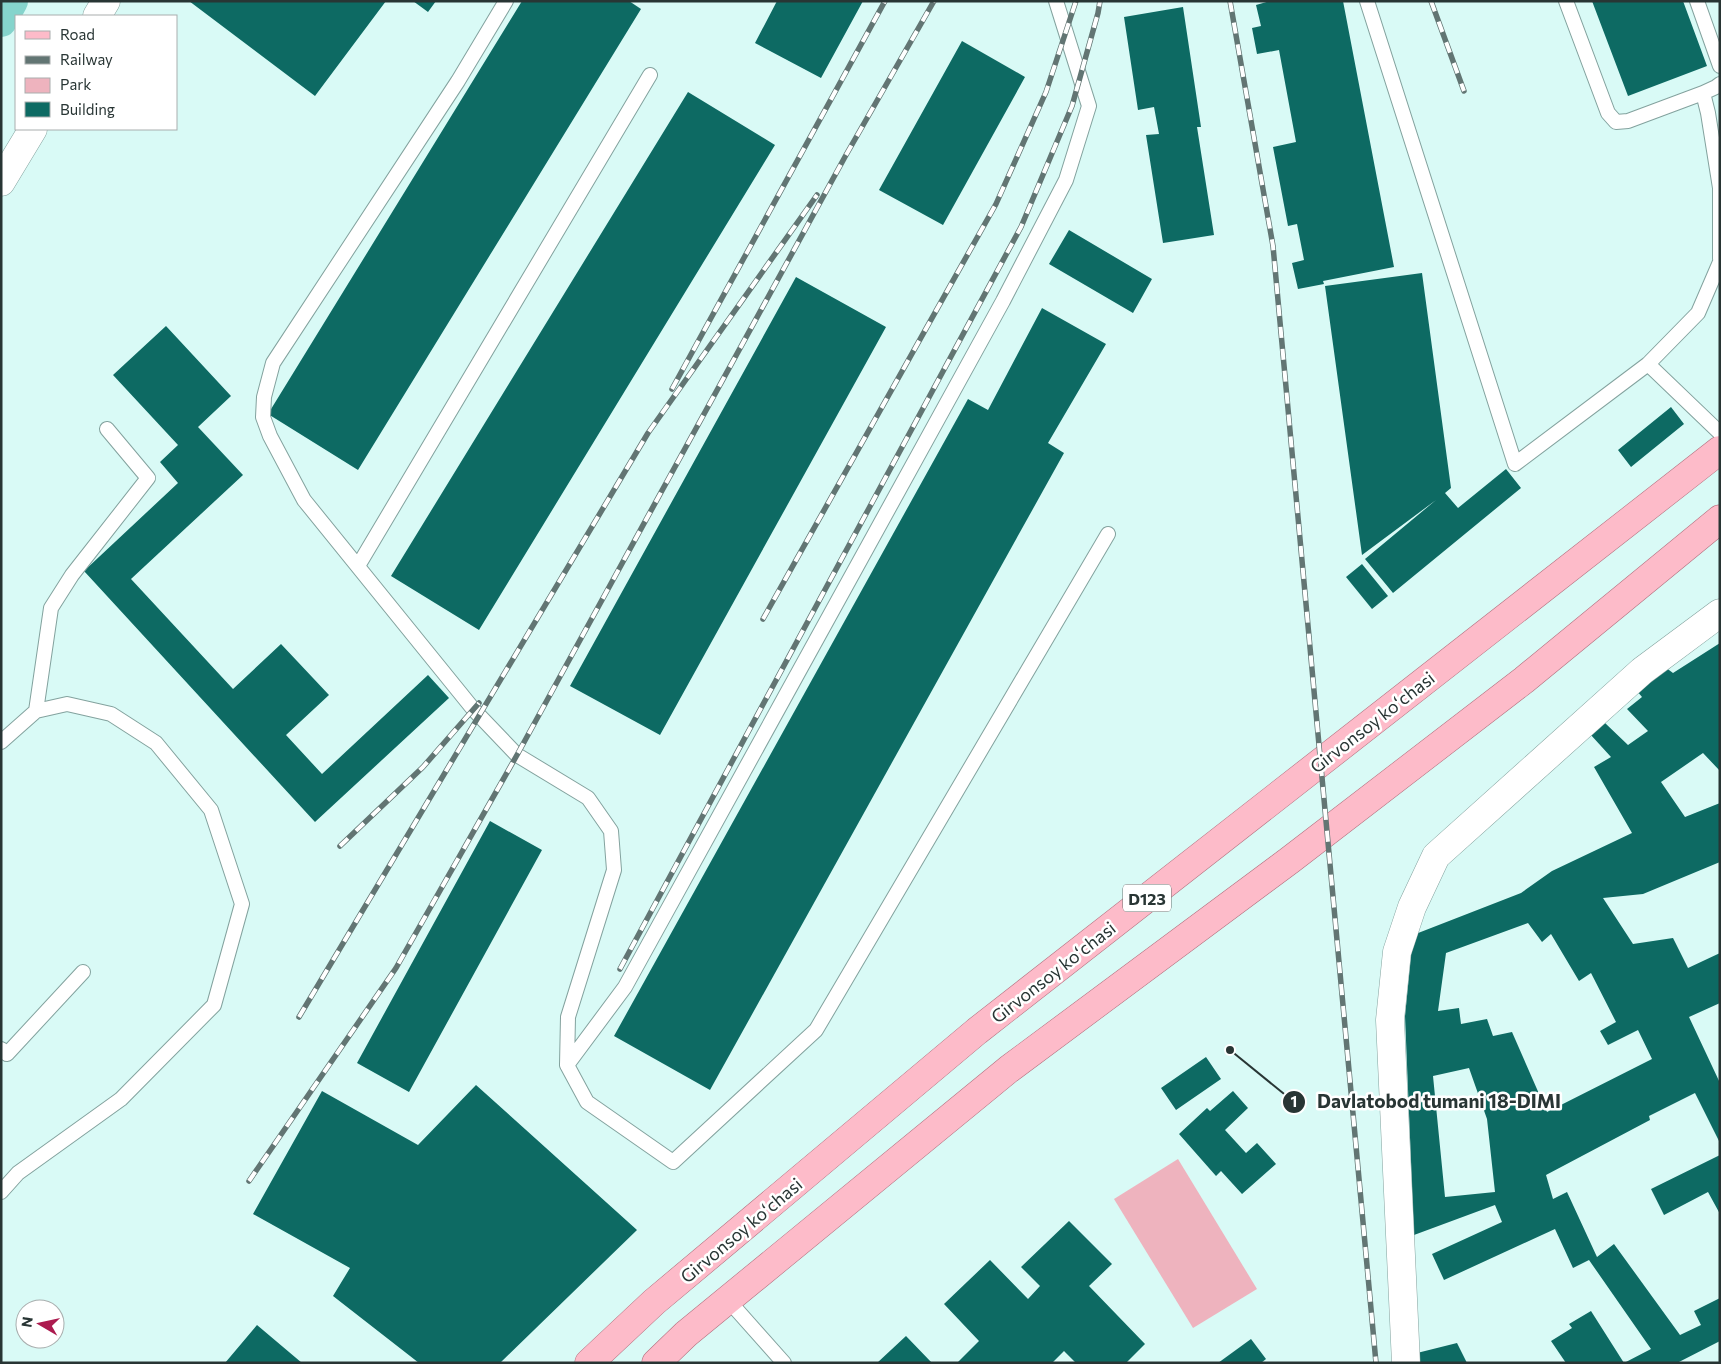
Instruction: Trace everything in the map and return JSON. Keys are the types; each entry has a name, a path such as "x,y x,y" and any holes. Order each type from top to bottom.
{"main road":[{"name":"Girvonsoy koʻchasi","path":"589,1363 654,1302 978,1032 1720,450"},
{"path":"656,1363 686,1334 1009,1069 1290,860 1524,680 1720,519"}],"street":[{"path":"98,15 106,1"},
{"path":"1,182 32,130"},
{"path":"1406,1363 1390,1020 1397,952 1412,907 1436,856 1642,671 1720,613"}],"lane":[{"path":"506,1 458,81 273,363 264,397 263,417 270,436 304,500 474,710 517,756 588,798 610,830 614,870 568,1017 567,1065 587,1102 673,1162 816,1030 1108,534"},
{"path":"567,1065 630,978 1003,300 1066,180 1089,106 1056,1"},
{"path":"1367,1 1515,464 1648,364 1698,313 1720,260 1720,188 1703,93"},
{"path":"1566,1 1608,113 1616,122 1628,121 1716,88 1720,84"},
{"path":"1697,1 1720,66"},
{"path":"358,566 650,75"},
{"path":"1648,364 1720,433"},
{"path":"36,711 51,608 72,575 148,478 106,429"},
{"path":"1,742 36,711 67,704 111,714 156,743 211,810 242,904 214,1005 121,1098 18,1173 1,1192"},
{"path":"3,1054 82,972"},
{"path":"728,1300 784,1363"}],"green space":[{"path":"1178,1159 1257,1289 1193,1328 1114,1199"}],"building":[{"path":"189,1 386,1 315,96"},
{"path":"413,1 436,1 428,12"},
{"path":"522,1 629,1 641,9 358,470 268,414"},
{"path":"777,1 863,1 821,78 755,43"},
{"path":"1270,1 1343,1 1394,267 1323,281 1324,284 1298,289 1292,263 1304,260 1297,224 1288,226 1273,147 1296,142 1279,50 1257,54 1252,28 1261,26 1256,5"},
{"path":"1592,1 1683,1 1707,66 1628,96"},
{"path":"1183,7 1201,127 1197,127 1214,235 1163,243 1146,135 1159,134 1154,107 1138,110 1124,17"},
{"path":"962,41 1025,77 943,225 879,190"},
{"path":"688,92 775,145 479,630 391,576"},
{"path":"1069,230 1152,279 1133,313 1049,264"},
{"path":"1422,273 1451,488 1445,493 1458,508 1506,469 1521,488 1393,593 1365,559 1436,500 1362,555 1325,286"},
{"path":"796,277 886,327 660,735 570,686"},
{"path":"1042,308 1106,344 1048,443 1064,453 710,1090 614,1036 968,399 988,410"},
{"path":"166,326 231,396 198,427 243,475 131,579 233,689 281,644 329,695 286,735 322,774 428,675 449,698 315,822 84,571 178,483 160,462 178,445 113,375"},
{"path":"1671,407 1684,424 1631,467 1618,450"},
{"path":"1362,564 1388,596 1372,609 1346,577"},
{"path":"1720,643 1720,771 1703,753 1661,782 1685,817 1720,803 1720,862 1643,894 1603,898 1633,944 1673,938 1688,968 1720,953 1720,1003 1689,1017 1720,1083 1720,1143 1695,1093 1649,1116 1650,1120 1546,1175 1553,1199 1567,1192 1597,1257 1614,1244 1680,1335 1701,1325 1694,1311 1720,1298 1720,1341 1677,1363 1624,1363 1651,1349 1589,1260 1573,1268 1555,1229 1444,1280 1432,1254 1502,1222 1495,1205 1414,1235 1405,1016 1413,935 1521,893 1552,871 1632,833 1594,767 1611,757 1590,734 1605,723 1628,745 1648,731 1627,709 1642,697 1637,691 1665,667 1673,673","holes":["1528,923 1542,942 1551,934 1579,981 1591,973 1616,1022 1600,1031 1608,1045 1638,1030 1652,1059 1547,1112 1512,1032 1493,1036 1487,1019 1461,1024 1459,1008 1438,1011 1446,953","1469,1068 1487,1119 1495,1192 1445,1197 1433,1076"]},
{"path":"490,821 542,850 409,1092 357,1063"},
{"path":"1206,1057 1221,1079 1176,1110 1161,1088"},
{"path":"476,1085 637,1230 500,1363 419,1363 333,1296 350,1268 253,1214 322,1091 418,1145"},
{"path":"1233,1091 1248,1108 1225,1130 1246,1153 1257,1143 1276,1164 1242,1194 1221,1171 1216,1176 1179,1134 1207,1108 1210,1111"},
{"path":"1720,1155 1720,1214 1708,1192 1664,1215 1651,1189"},
{"path":"1069,1221 1112,1264 1089,1286 1145,1344 1126,1363 1076,1363 1064,1351 1052,1363 957,1363 979,1341 944,1304 990,1260 1028,1299 1040,1286 1021,1267"},
{"path":"1591,1311 1624,1363 1566,1363 1551,1341 1572,1328 1569,1324"},
{"path":"257,1325 302,1363 225,1363"},
{"path":"906,1336 932,1363 877,1363"},
{"path":"1251,1339 1266,1359 1261,1363 1218,1363"},
{"path":"1457,1343 1467,1363 1418,1363 1417,1353"}],"waterway":[{"path":"1,21 12,1"}],"railway":[{"path":"672,389 885,1"},
{"path":"249,1181 396,968 517,755 846,155 934,1"},
{"path":"763,619 996,204 1046,92 1076,1"},
{"path":"620,969 1021,227 1072,106 1100,1"},
{"path":"1230,1 1273,246 1376,1363"},
{"path":"1431,1 1464,91"},
{"path":"299,1017 648,433 817,195"},
{"path":"340,846 423,767 479,703"}],"place":[{"name":"Davlatobod tumani 18-DIMI","path":"1230,1050"}]}
